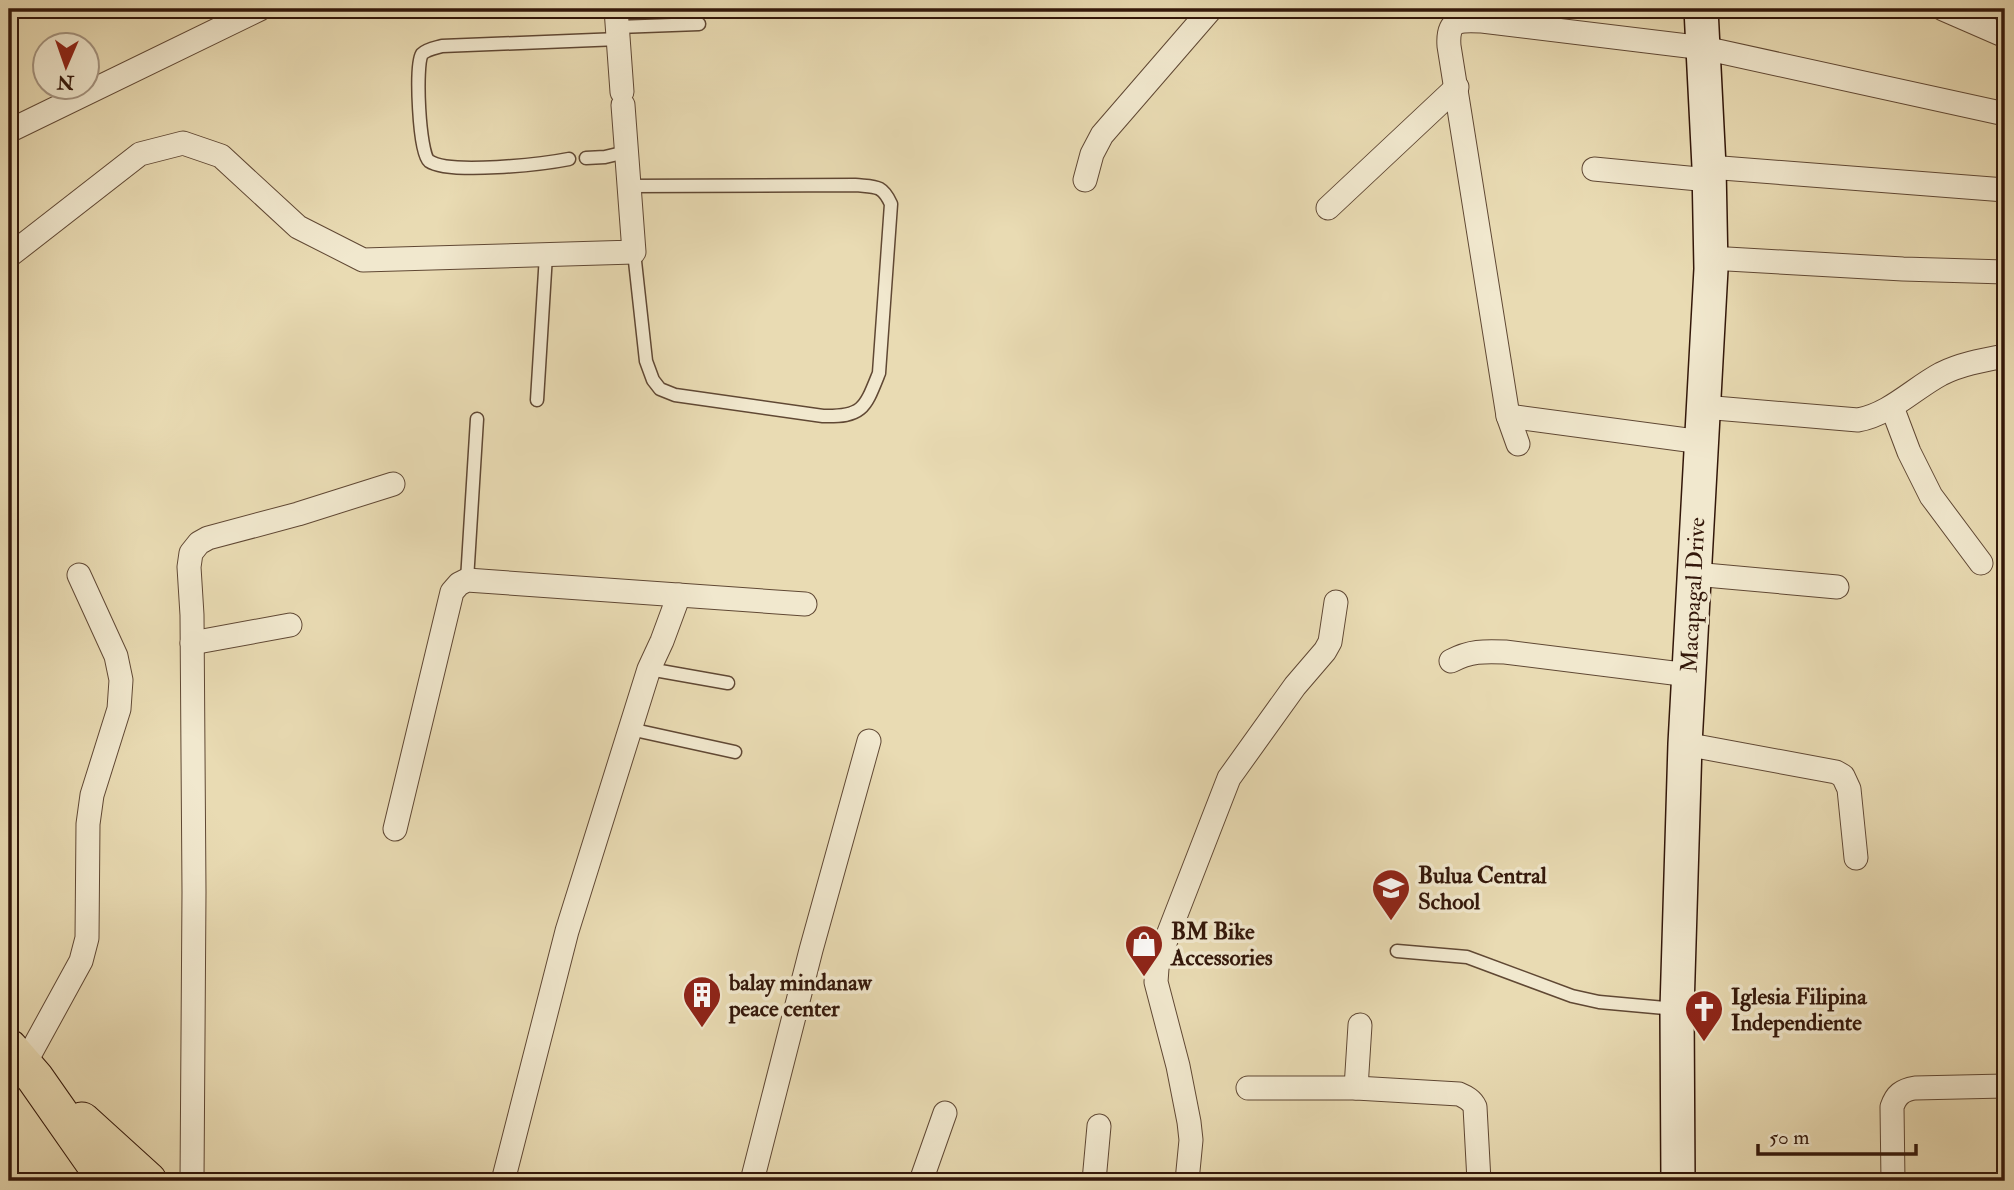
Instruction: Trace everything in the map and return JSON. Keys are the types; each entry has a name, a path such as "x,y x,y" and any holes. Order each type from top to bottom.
{"main road":[{"name":"Macapagal Drive","path":"1678,1181 1676,1009 1685,744 1710,258 1701,9"},
{"path":"23,1064 103,1178"},
{"path":"23,1064 148,1181"}],"street":[{"path":"9,131 260,9"},
{"path":"1085,180 1092,154 1102,135 1211,9"},
{"path":"1943,9 2005,36"},
{"path":"1518,444 1508,416 1448,34 1451,26 1457,22 1482,21 1704,48 2005,114"},
{"path":"9,256 140,154 183,143 220,156 298,227 363,260 634,252 617,25"},
{"path":"1328,208 1457,87"},
{"path":"1594,169 2005,190"},
{"path":"1710,258 1903,270 2005,272"},
{"path":"1703,407 1858,420 1870,418 1946,372 2005,356"},
{"path":"1892,407 1909,452 1931,496 1981,563"},
{"path":"1508,416 1702,442"},
{"path":"192,1181 194,878 191,553 199,543 208,538 298,514 393,484"},
{"path":"1695,574 1837,587"},
{"path":"23,1064 81,961 87,938 88,824 92,795 119,709 121,680 116,656 79,575"},
{"path":"394,830 452,592 459,584 467,580 806,604"},
{"path":"503,1181 567,931 649,669 663,642 679,595"},
{"path":"1187,1181 1191,1140 1189,1122 1178,1066 1156,982 1158,961 1230,778 1295,686 1325,651 1332,634 1336,602"},
{"path":"192,643 290,625"},
{"path":"1451,661 1478,651 1505,652 1689,675"},
{"path":"752,1181 811,950 869,741"},
{"path":"1685,744 1836,772 1843,776 1849,789 1856,858"},
{"path":"1356,1088 1360,1025"},
{"path":"1893,1181 1892,1107 1899,1094 1905,1089 1915,1088 2005,1086"},
{"path":"1248,1088 1356,1088 1448,1092 1466,1097 1475,1107 1479,1181"},
{"path":"920,1181 945,1113"},
{"path":"1094,1181 1099,1126"}],"lane":[{"path":"569,159 535,166 491,167 444,166 429,160 424,154 418,86 419,62 427,50 617,25 699,24"},
{"path":"586,158 626,152"},
{"path":"629,186 855,186 875,187 886,192 891,204 879,373 869,399 859,410 843,416 823,416 675,395 660,389 653,380 646,361 634,252"},
{"path":"537,400 546,254"},
{"path":"467,580 477,419"},
{"path":"649,669 728,683"},
{"path":"630,729 735,752"},
{"path":"1397,951 1466,957 1573,996 1599,1002 1676,1009"}],"place":[{"name":"Bulua Central School","path":"1391,922"},
{"name":"BM Bike Accessories","path":"1144,978"},
{"name":"balay mindanaw peace center","path":"702,1029"},
{"name":"Iglesia Filipina Independiente","path":"1704,1043"}]}
